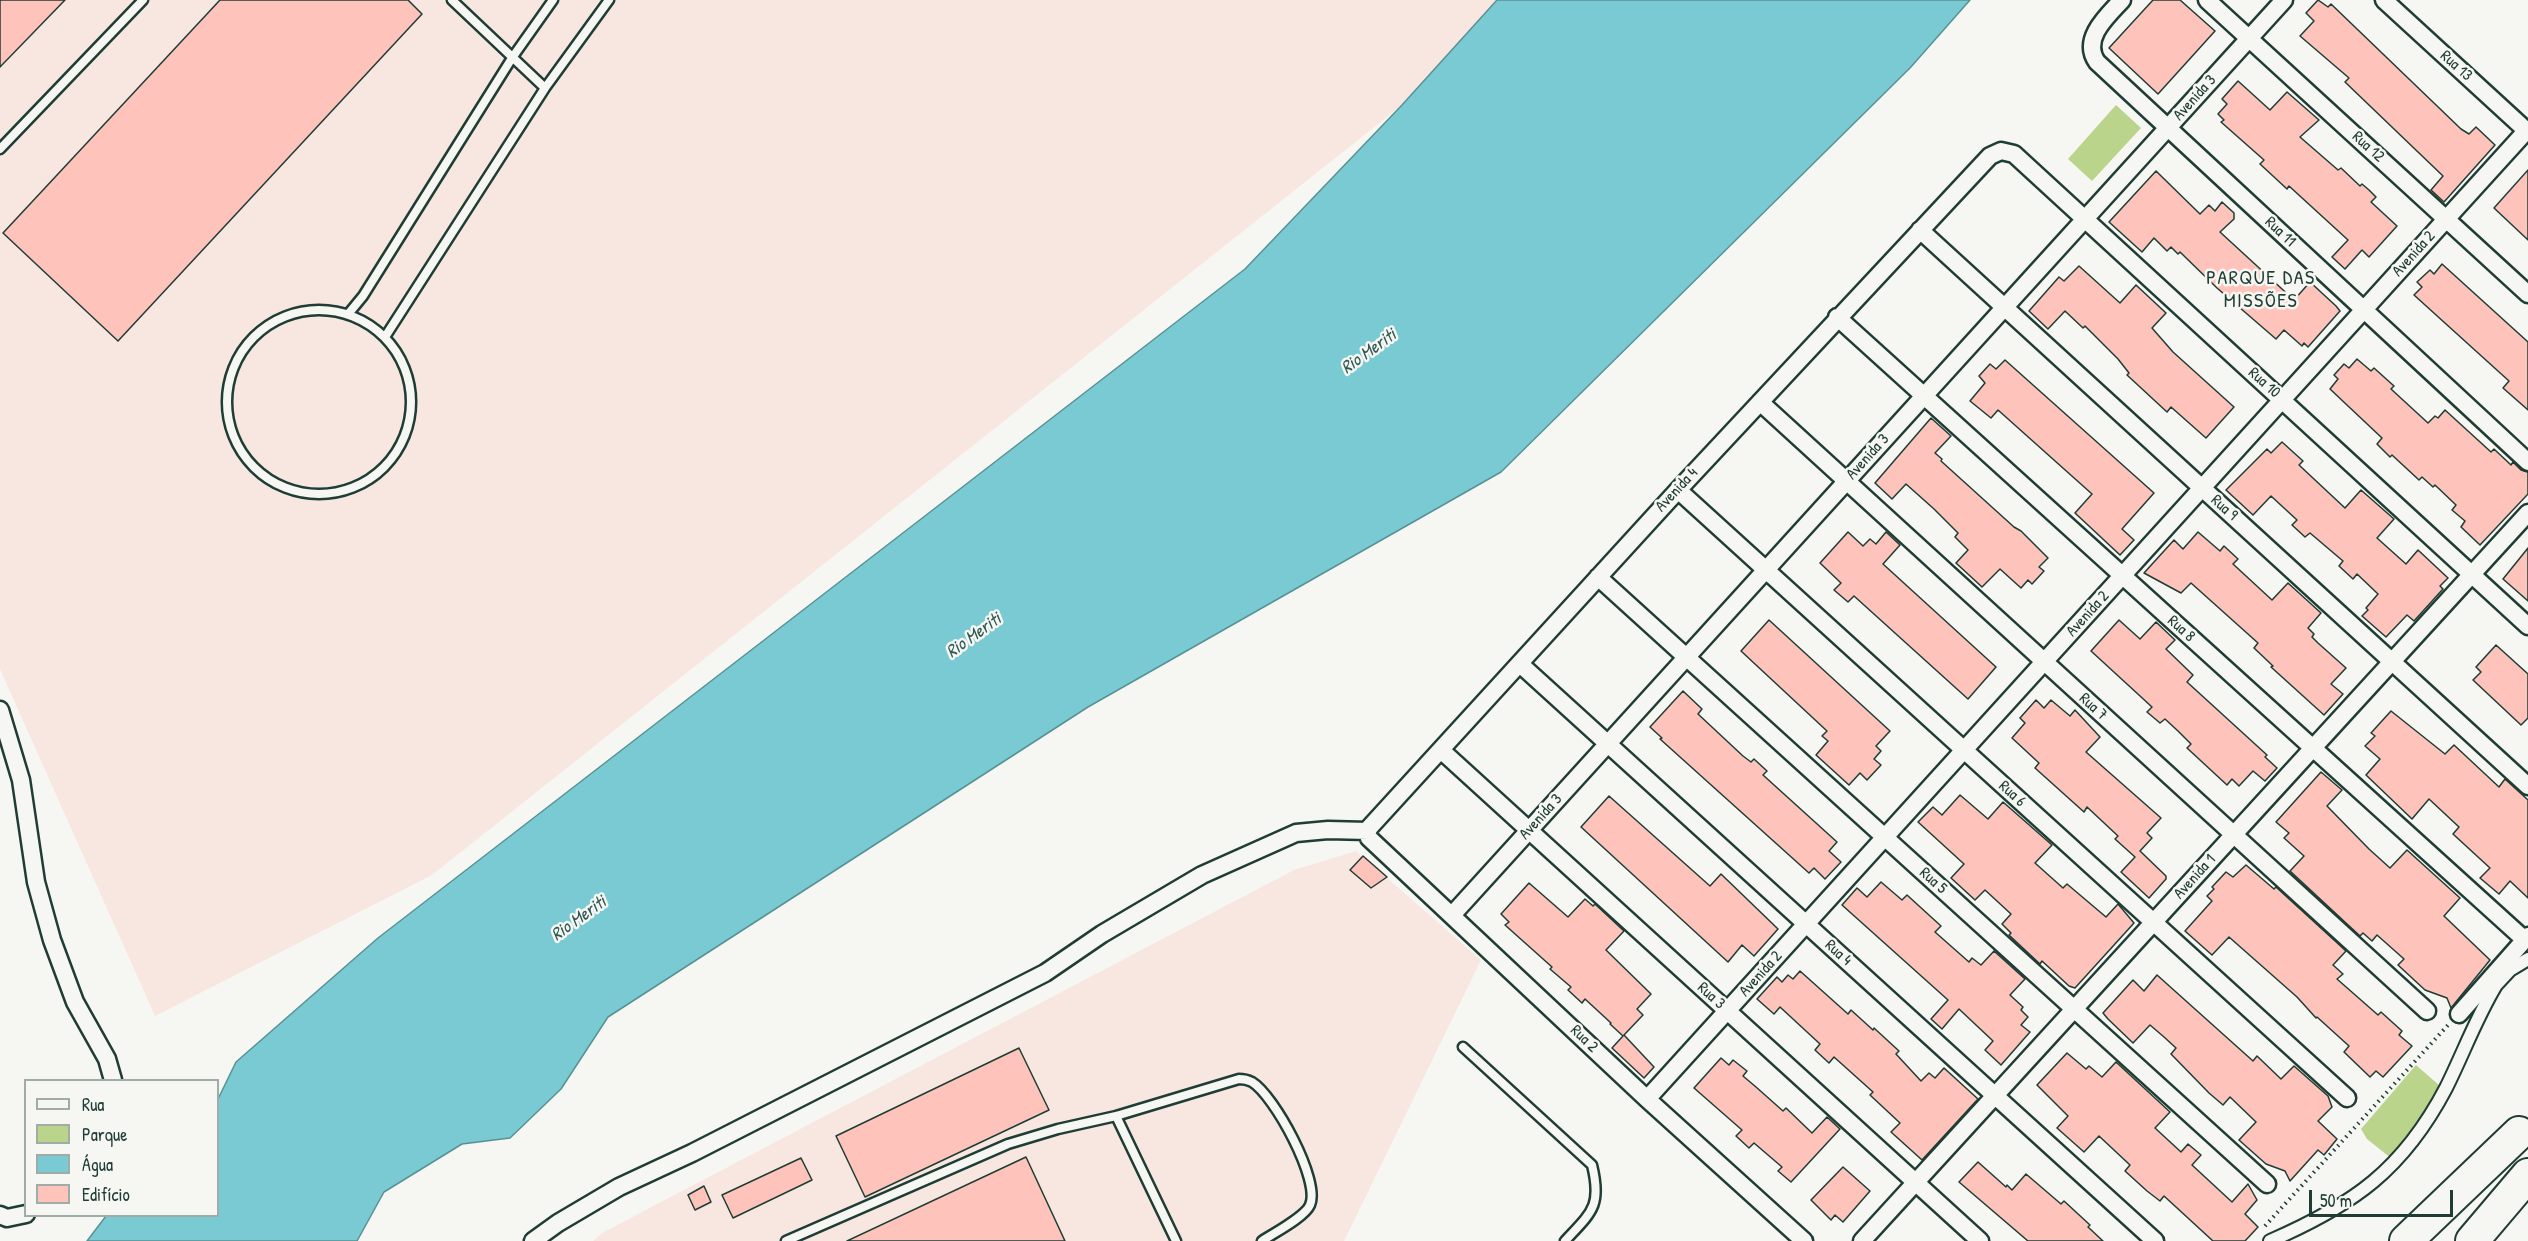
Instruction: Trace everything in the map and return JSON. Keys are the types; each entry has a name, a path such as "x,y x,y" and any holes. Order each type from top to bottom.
{"highway":[{"path":"2406,1241 2524,1127"},
{"path":"2428,1241 2524,1127"},
{"path":"2472,1241 2528,1175"},
{"path":"2501,1241 2528,1198"}],"street":[{"name":"Rua 11","path":"2122,0 2097,29 2091,47 2097,62 2528,462"},
{"name":"Rua 12","path":"2207,0 2528,294"},
{"name":"Avenida 3","path":"1453,914 2284,0"},
{"name":"Rua 13","path":"2384,0 2527,130"},
{"name":"Avenida 2","path":"1647,1099 2527,130"},
{"name":"Rua 10","path":"1994,153 2009,151 2014,154 2528,626"},
{"name":"Avenida 4","path":"1368,832 1837,317 1994,153"},
{"name":"Rua 9","path":"1920,230 2528,786"},
{"name":"Rua 8","path":"1837,317 2526,938"},
{"name":"Rua 7","path":"1760,402 2427,1011"},
{"name":"Rua 6","path":"1678,490 2347,1098"},
{"name":"Avenida 1","path":"1862,1241 2528,513"},
{"name":"Rua 5","path":"1598,577 2268,1184"},
{"name":"Rua 4","path":"1520,664 2155,1241"},
{"path":"0,710 21,780 36,882 52,940 75,1002 107,1059 112,1079"},
{"name":"Rua 3","path":"1442,751 1980,1241"},
{"path":"533,1241 558,1223 619,1187 692,1153 1045,973 1102,934 1202,875 1296,833 1328,830 1368,832"},
{"name":"Rua 2","path":"1368,832 1369,838 1453,914 1647,1099 1804,1241"},
{"path":"2459,1014 2526,938"},
{"path":"2270,1241 2330,1213 2367,1189 2389,1170 2434,1109 2496,986 2510,970 2528,959"},
{"path":"0,1215 7,1218 24,1214"}],"lane":[{"path":"0,149 143,0"},
{"path":"452,0 545,88"},
{"path":"349,313 372,281 512,58 553,0"},
{"path":"385,337 545,88 609,0"},
{"path":"320,308 349,313 376,327 385,337 397,350 410,379 412,411 403,442 385,468 358,486 328,495 296,492 267,479 245,459 231,433 226,404 230,374 244,348 264,327 291,313 320,308"},
{"path":"1463,1047 1592,1165 1596,1183 1596,1203 1585,1220 1565,1241"},
{"path":"786,1241 1008,1144 1058,1129 1116,1116 1239,1079 1257,1085 1290,1131 1303,1158 1312,1197 1305,1212 1262,1241"},
{"path":"1116,1116 1176,1241"}],"path":[{"path":"2259,1233 2459,1014"}],"shaded area":[{"path":"0,0 1497,0 1402,105 432,875 155,1016 0,669"},
{"path":"1356,851 1481,960 1344,1241 593,1241 602,1233 1294,870"}],"green space":[{"path":"2116,105 2141,128 2092,181 2068,159"},
{"path":"2416,1065 2440,1086 2423,1119 2392,1159 2367,1139 2361,1129"}],"water":[{"name":"Rio Meriti","path":"1497,0 1970,0 1910,68 1501,472 1088,707 608,1017 561,1089 510,1138 462,1144 384,1192 357,1241 87,1241 105,1217 219,1217 219,1097 236,1062 378,938 1245,269 1402,105"}],"building":[{"path":"0,0 65,0 0,67"},
{"path":"220,0 408,0 422,14 118,341 3,233"},
{"path":"2153,0 2180,0 2215,31 2158,94 2109,48"},
{"path":"2318,0 2328,7 2331,4 2461,129 2469,134 2476,127 2495,145 2444,202 2431,190 2443,176 2345,82 2349,78 2300,36 2314,21 2306,13"},
{"path":"2238,81 2270,110 2287,92 2319,120 2300,137 2338,170 2341,168 2360,186 2362,184 2369,190 2376,197 2371,202 2397,226 2369,257 2362,250 2345,269 2332,257 2348,240 2289,186 2287,189 2260,164 2264,160 2221,122 2224,120 2218,114 2227,104 2222,99"},
{"path":"2528,170 2528,240 2494,208"},
{"path":"2156,171 2200,214 2209,205 2215,211 2222,202 2234,213 2234,219 2220,232 2294,300 2310,282 2336,306 2340,311 2308,347 2304,343 2302,346 2284,330 2276,339 2217,288 2180,252 2178,254 2171,247 2167,251 2154,238 2142,252 2109,222"},
{"path":"2442,264 2528,342 2528,410 2503,388 2509,381 2414,295 2422,287 2417,282 2430,270 2434,274"},
{"path":"2079,266 2120,303 2136,285 2166,313 2152,328 2173,352 2234,407 2206,438 2171,407 2167,412 2127,375 2129,373 2118,359 2085,326 2083,328 2065,311 2048,329 2029,311 2059,277 2064,281"},
{"path":"2357,359 2371,371 2374,368 2394,386 2391,389 2428,423 2435,416 2438,418 2445,410 2491,452 2494,449 2511,465 2513,462 2521,470 2528,472 2528,494 2480,545 2461,527 2465,521 2452,510 2456,505 2435,485 2433,487 2422,477 2419,480 2392,455 2390,457 2377,444 2382,438 2330,389 2338,379 2334,375 2344,364 2349,368"},
{"path":"2005,360 2154,493 2122,529 2134,540 2120,555 2075,513 2092,494 1998,410 1991,418 1970,401 1985,383 1979,376 1990,364 1996,369"},
{"path":"1931,418 1951,436 1935,453 1942,459 1941,461 2021,531 2048,558 2039,567 2044,571 2032,584 2028,580 2021,588 2000,569 1982,587 1956,563 1968,550 1955,537 1958,533 1934,509 1906,484 1892,499 1875,483"},
{"path":"2282,442 2303,461 2299,465 2345,508 2361,490 2394,519 2377,538 2406,564 2418,550 2448,578 2440,586 2443,589 2414,621 2407,615 2386,637 2362,616 2378,594 2357,574 2353,579 2339,566 2343,561 2310,533 2305,537 2292,525 2297,520 2271,496 2253,515 2226,490 2267,449 2271,453"},
{"path":"1848,532 1863,546 1870,539 1876,544 1886,532 1900,545 1883,564 1996,667 1968,699 1854,596 1848,602 1834,590 1841,583 1820,563"},
{"path":"2198,532 2220,551 2224,546 2238,559 2233,564 2272,600 2288,583 2321,613 2308,628 2314,634 2312,637 2346,668 2331,684 2343,694 2324,715 2271,667 2273,666 2254,648 2258,643 2191,583 2181,593 2144,573 2174,540 2183,549"},
{"path":"2528,548 2528,601 2503,579"},
{"path":"1769,620 1890,731 1876,746 1881,751 1874,759 1881,765 1867,780 1860,773 1849,785 1816,755 1828,741 1822,736 1827,731 1741,651"},
{"path":"2119,620 2140,639 2156,622 2175,640 2166,649 2193,675 2187,682 2267,755 2265,757 2277,768 2265,781 2253,771 2239,786 2232,779 2227,785 2187,748 2191,744 2165,719 2160,723 2147,712 2152,707 2091,651"},
{"path":"2496,645 2528,674 2528,718 2521,725 2473,680 2481,672 2476,667"},
{"path":"1683,691 1702,709 1698,714 1743,756 1751,762 1754,759 1767,771 1763,775 1837,842 1829,851 1841,862 1825,879 1814,868 1809,873 1660,739 1662,738 1650,727"},
{"path":"2036,700 2044,708 2051,700 2070,716 2075,710 2100,737 2086,752 2161,818 2147,833 2152,838 2140,851 2166,876 2166,879 2149,898 2121,872 2135,857 2115,839 2118,836 2087,807 2084,812 2035,768 2039,763 2012,738 2025,723 2020,718"},
{"path":"2391,711 2445,754 2454,745 2499,787 2505,779 2528,800 2528,898 2510,881 2499,894 2480,878 2490,868 2453,834 2459,827 2429,799 2412,819 2366,775 2380,759 2365,746 2375,736 2371,733"},
{"path":"2321,772 2342,790 2327,806 2369,849 2390,868 2407,850 2460,898 2444,916 2490,960 2451,1008 2447,998 2425,990 2398,965 2404,959 2377,935 2372,941 2363,933 2360,936 2290,871 2304,856 2284,838 2289,833 2276,822"},
{"path":"1960,795 1988,819 2003,802 2052,845 2035,863 2063,888 2067,884 2106,917 2118,904 2134,923 2075,988 2069,986 2042,961 2040,964 2009,935 2011,933 2002,924 2011,914 1985,890 1975,900 1951,878 1964,864 1918,822 1933,807 1942,815"},
{"path":"1609,796 1710,886 1721,874 1778,929 1754,956 1742,945 1728,962 1581,827"},
{"path":"1363,856 1387,877 1371,888 1350,870"},
{"path":"2246,865 2274,889 2276,887 2346,951 2333,965 2343,974 2337,979 2378,1015 2381,1012 2402,1031 2399,1035 2412,1046 2383,1077 2376,1071 2370,1077 2344,1052 2349,1046 2229,937 2212,955 2185,931 2212,901 2207,896 2214,889 2212,887 2226,872 2233,877"},
{"path":"1881,882 1902,900 1907,895 1941,926 1935,932 1969,962 1972,958 1981,965 1994,951 2025,979 2010,995 2023,1007 2021,1010 2028,1017 2021,1025 2030,1032 2001,1065 1985,1050 1993,1041 1959,1009 1942,1029 1931,1019 1948,1000 1842,905 1857,888 1867,897"},
{"path":"1529,883 1568,917 1585,899 1593,906 1595,904 1624,931 1606,950 1651,994 1637,1009 1643,1015 1624,1035 1654,1067 1644,1078 1612,1048 1623,1036 1585,999 1582,1003 1568,990 1571,987 1550,969 1552,967 1505,925 1509,922 1501,914"},
{"path":"1800,971 1848,1014 1851,1010 1873,1030 1874,1028 1899,1051 1896,1054 1921,1081 1929,1073 1935,1078 1944,1068 1978,1099 1922,1160 1891,1132 1900,1123 1870,1095 1873,1092 1834,1057 1829,1063 1815,1050 1820,1044 1780,1007 1774,1014 1757,999 1777,977 1782,982 1788,975 1793,979"},
{"path":"2157,975 2253,1061 2257,1056 2281,1079 2294,1066 2328,1096 2332,1107 2318,1121 2337,1139 2324,1155 2318,1150 2290,1181 2285,1171 2266,1164 2239,1140 2256,1122 2230,1097 2223,1105 2209,1093 2171,1054 2176,1048 2164,1037 2150,1025 2133,1043 2103,1013 2133,980 2144,991"},
{"path":"1019,1048 1049,1110 865,1197 836,1136"},
{"path":"2067,1053 2086,1069 2089,1066 2102,1077 2116,1062 2170,1112 2155,1128 2181,1152 2188,1144 2201,1155 2192,1165 2232,1202 2248,1184 2257,1200 2245,1214 2258,1227 2245,1241 2213,1241 2164,1196 2160,1201 2125,1171 2130,1165 2099,1136 2084,1152 2057,1128 2068,1116 2037,1085"},
{"path":"1721,1058 1729,1065 1733,1060 1747,1071 1743,1076 1783,1111 1786,1108 1812,1133 1827,1117 1840,1129 1791,1182 1778,1171 1782,1167 1754,1143 1749,1148 1736,1136 1742,1130 1694,1088"},
{"path":"1026,1157 1065,1241 847,1241"},
{"path":"801,1158 812,1180 733,1218 722,1195"},
{"path":"1978,1162 2012,1190 2026,1174 2061,1204 2064,1201 2090,1225 2088,1227 2103,1241 2028,1241 1959,1182"},
{"path":"1843,1167 1870,1191 1843,1222 1835,1215 1831,1220 1811,1200"},
{"path":"704,1186 711,1202 695,1210 688,1195"}],"district":[{"name":"PARQUE DAS MISSÕES","path":"2261,290"}]}
